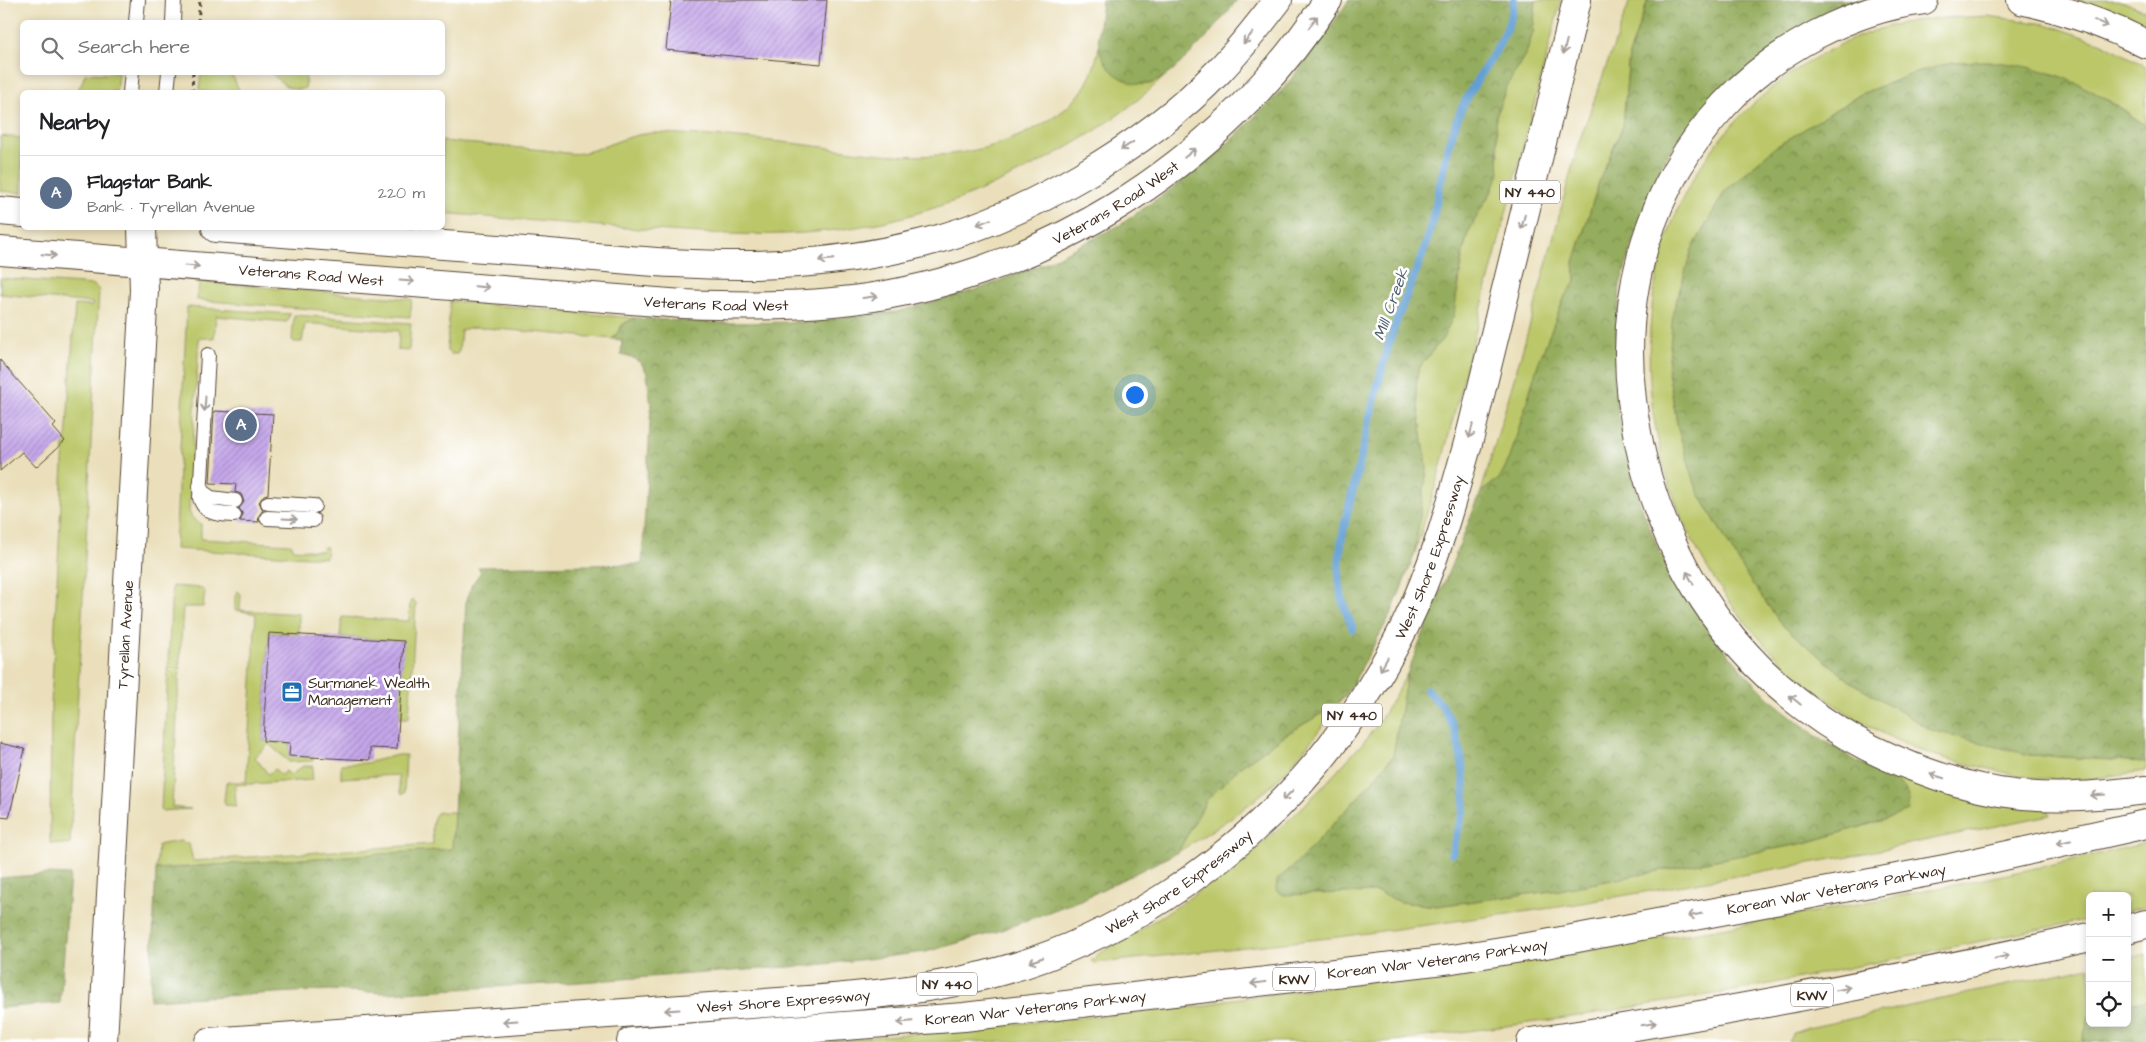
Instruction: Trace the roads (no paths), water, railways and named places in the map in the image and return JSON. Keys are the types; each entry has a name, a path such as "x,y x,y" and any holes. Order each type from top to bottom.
{"main road":[{"path":"243,230 660,262 738,265 829,260 925,243 970,228 1017,209 1062,187 1143,136 1216,73 1248,38 1278,0"},
{"name":"Veterans Road West","path":"0,251 728,306 835,302 890,294 943,282 988,268 1039,248 1084,226 1128,199 1211,136 1249,101 1282,64 1328,0"},
{"name":"West Shore Expressway","path":"209,1042 859,996 953,983 1002,971 1042,958 1111,928 1155,903 1228,851 1300,784 1330,747 1383,665 1405,624 1425,579 1457,483 1477,408 1577,0"},
{"path":"1924,0 1883,8 1851,20 1789,50 1739,89 1696,136 1680,162 1665,189 1642,248 1630,316 1630,382 1640,450 1649,484 1660,517 1676,552 1695,588 1717,621 1742,651 1775,684 1837,730 1866,747 1898,762 1956,782 1999,792 2061,797 2146,790"},
{"path":"2021,0 2085,16 2146,44"},
{"path":"0,211 20,213"},
{"name":"Tyrellan Avenue","path":"103,1042 144,290 142,230"},
{"path":"433,283 450,264 467,259 498,256 577,255"},
{"path":"656,302 660,262"},
{"name":"Korean War Veterans Parkway","path":"631,1042 964,1017 1452,959 1540,945 1950,868 2146,824"},
{"path":"2131,928 2146,924"},
{"name":"KWV","path":"1531,1042 1610,1031 1760,1005 1984,961 2086,938"}],"lane":[{"path":"136,20 138,0"},
{"path":"173,20 174,0"},
{"path":"130,90 132,75"},
{"path":"167,90 169,75"},
{"path":"208,355 200,486 201,503 207,510 216,514 235,508"},
{"path":"268,503 314,506"},
{"path":"267,518 314,520"}],"waterway":[{"name":"Mill Creek","path":"1353,629 1344,607 1341,593 1339,579 1340,550 1345,520 1377,386 1393,331 1429,233 1448,148 1459,115 1473,86 1506,31 1514,0"},
{"name":"Mill Creek","path":"1427,690 1443,708 1453,726 1463,769 1464,808 1452,853"}],"place":[{"name":"Flagstar Bank","path":"241,425"},
{"name":"Surmanek Wealth Management","path":"292,692"}]}
